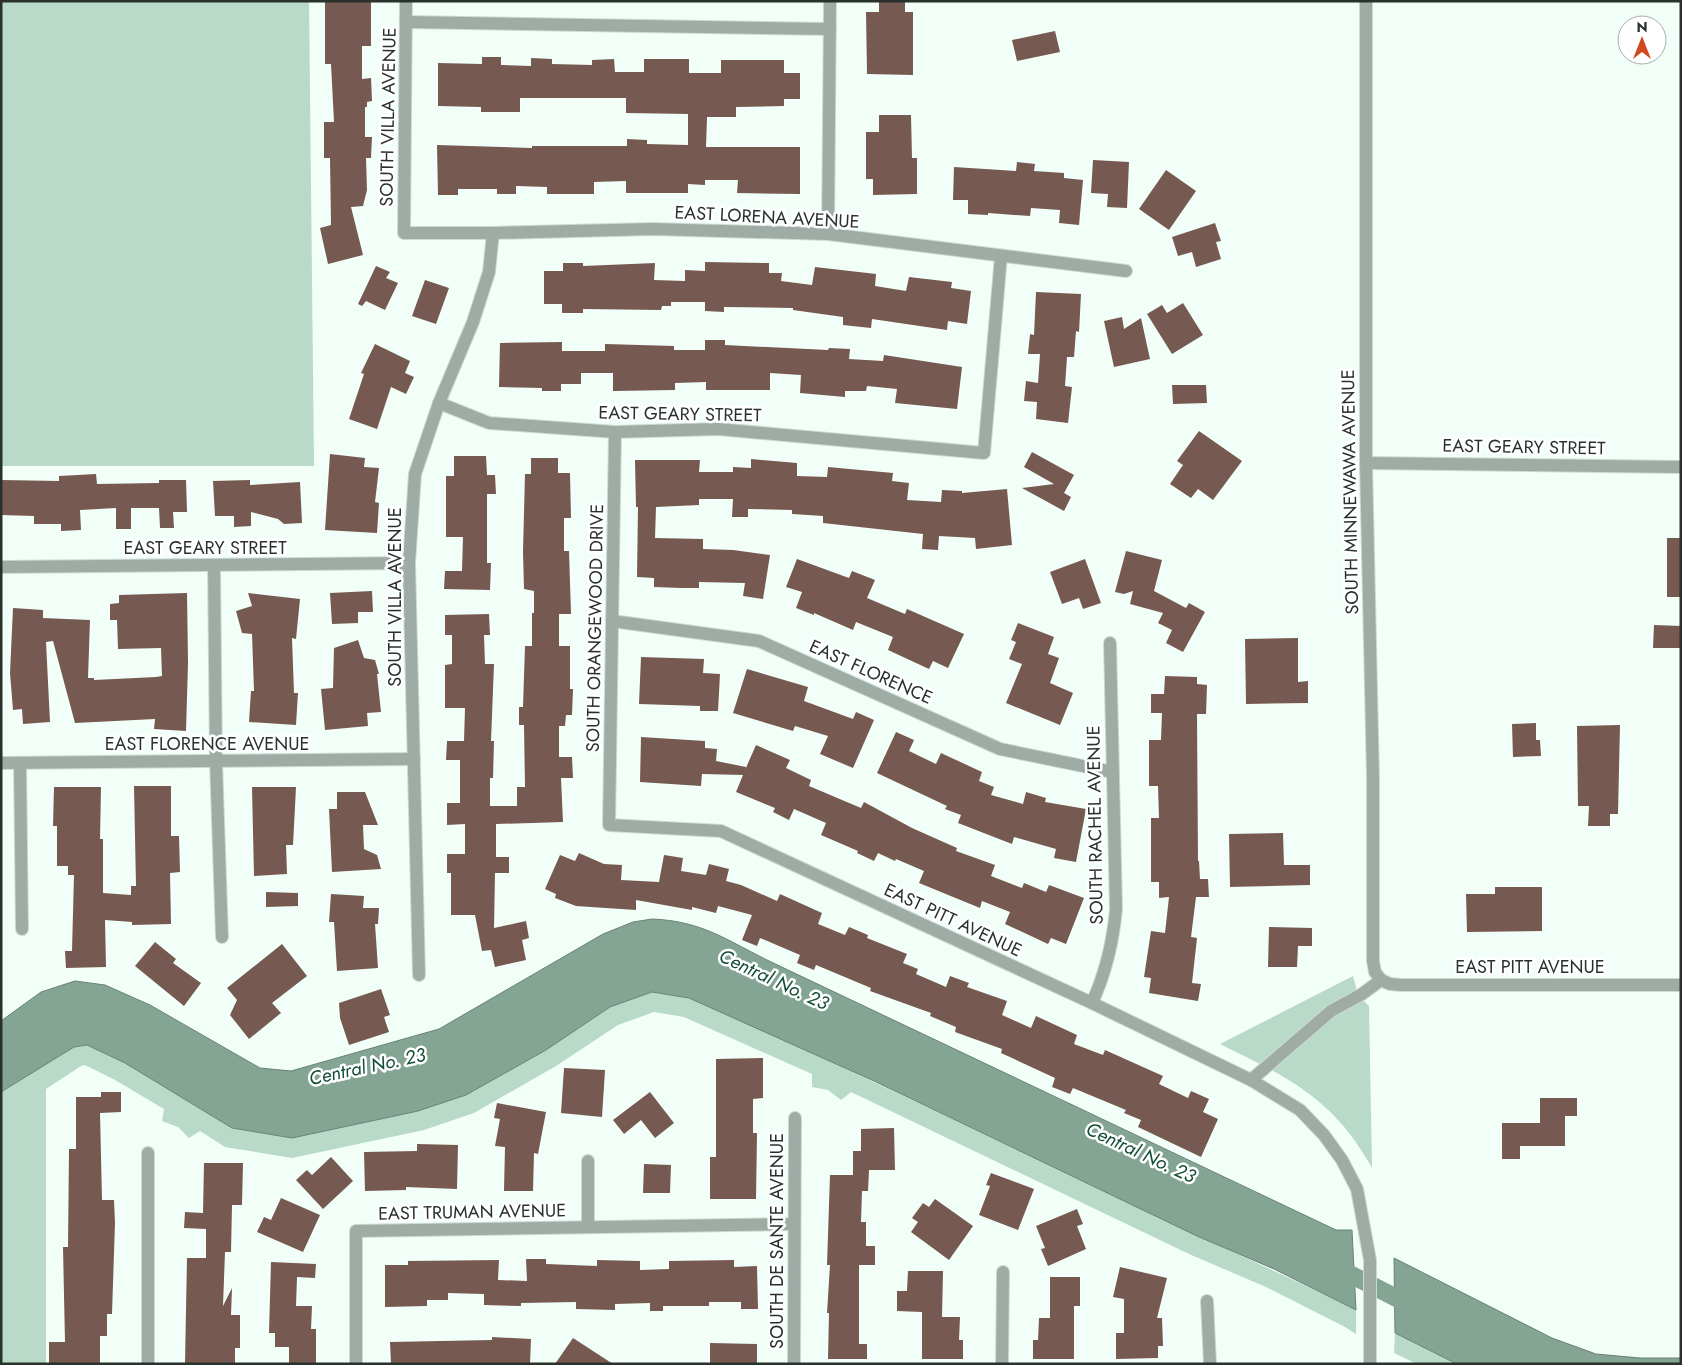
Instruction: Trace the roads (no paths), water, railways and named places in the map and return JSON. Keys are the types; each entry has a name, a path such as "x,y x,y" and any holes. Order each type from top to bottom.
{"street":[{"name":"SOUTH VILLA AVENUE","path":"404,233 406,1"},
{"path":"828,234 830,1"},
{"name":"SOUTH MINNEWAWA AVENUE","path":"1366,1 1366,463 1373,769 1373,961 1375,972 1380,980"},
{"path":"406,22 830,29"},
{"name":"EAST LORENA AVENUE","path":"404,233 653,229 828,234 1126,272"},
{"name":"SOUTH VILLA AVENUE","path":"419,975 409,563 415,474 439,403 473,322 489,272 494,233"},
{"name":"EAST GEARY STREET","path":"439,403 489,423 615,432 718,429 984,453 1001,256"},
{"name":"SOUTH ORANGEWOOD DRIVE","path":"609,825 615,432"},
{"name":"EAST GEARY STREET","path":"1366,463 1681,467"},
{"name":"EAST GEARY STREET","path":"1,567 409,563"},
{"path":"214,565 216,762 222,937"},
{"name":"EAST FLORENCE","path":"612,621 760,641 1000,749 1112,772"},
{"name":"SOUTH RACHEL AVENUE","path":"1092,1003 1101,983 1113,936 1116,909 1110,643"},
{"name":"EAST FLORENCE AVENUE","path":"1,763 414,759"},
{"path":"20,763 22,929"},
{"name":"EAST PITT AVENUE","path":"609,825 721,831 1092,1003 1251,1080 1300,1110 1324,1135 1342,1160 1357,1189 1370,1260 1370,1364"},
{"path":"1251,1080 1331,1011 1362,994 1380,980"},
{"name":"EAST PITT AVENUE","path":"1380,980 1390,984 1681,985"},
{"name":"SOUTH DE SANTE AVENUE","path":"794,1364 795,1118"},
{"path":"148,1153 148,1364"},
{"name":"EAST TRUMAN AVENUE","path":"588,1161 588,1227"},
{"name":"EAST TRUMAN AVENUE","path":"356,1364 356,1231 794,1224"},
{"path":"1002,1364 1003,1272"},
{"path":"1208,1301 1210,1364"}],"water":[{"path":"652,919 685,923 712,932 767,960 1336,1230 1352,1230 1356,1310 1274,1269 1197,1236 874,1081 689,998 652,992 610,1007 546,1050 466,1095 418,1111 292,1138 232,1128 125,1063 87,1045 74,1047 1,1092 1,1021 41,992 75,981 105,985 150,1005 260,1068 291,1071 439,1029 603,934 633,922"},
{"path":"1394,1258 1552,1338 1596,1354 1640,1358 1681,1358 1681,1364 1457,1364 1395,1333"}],"waterway":[{"name":"Central No. 23","path":"1334,1266 1416,1308"}]}
